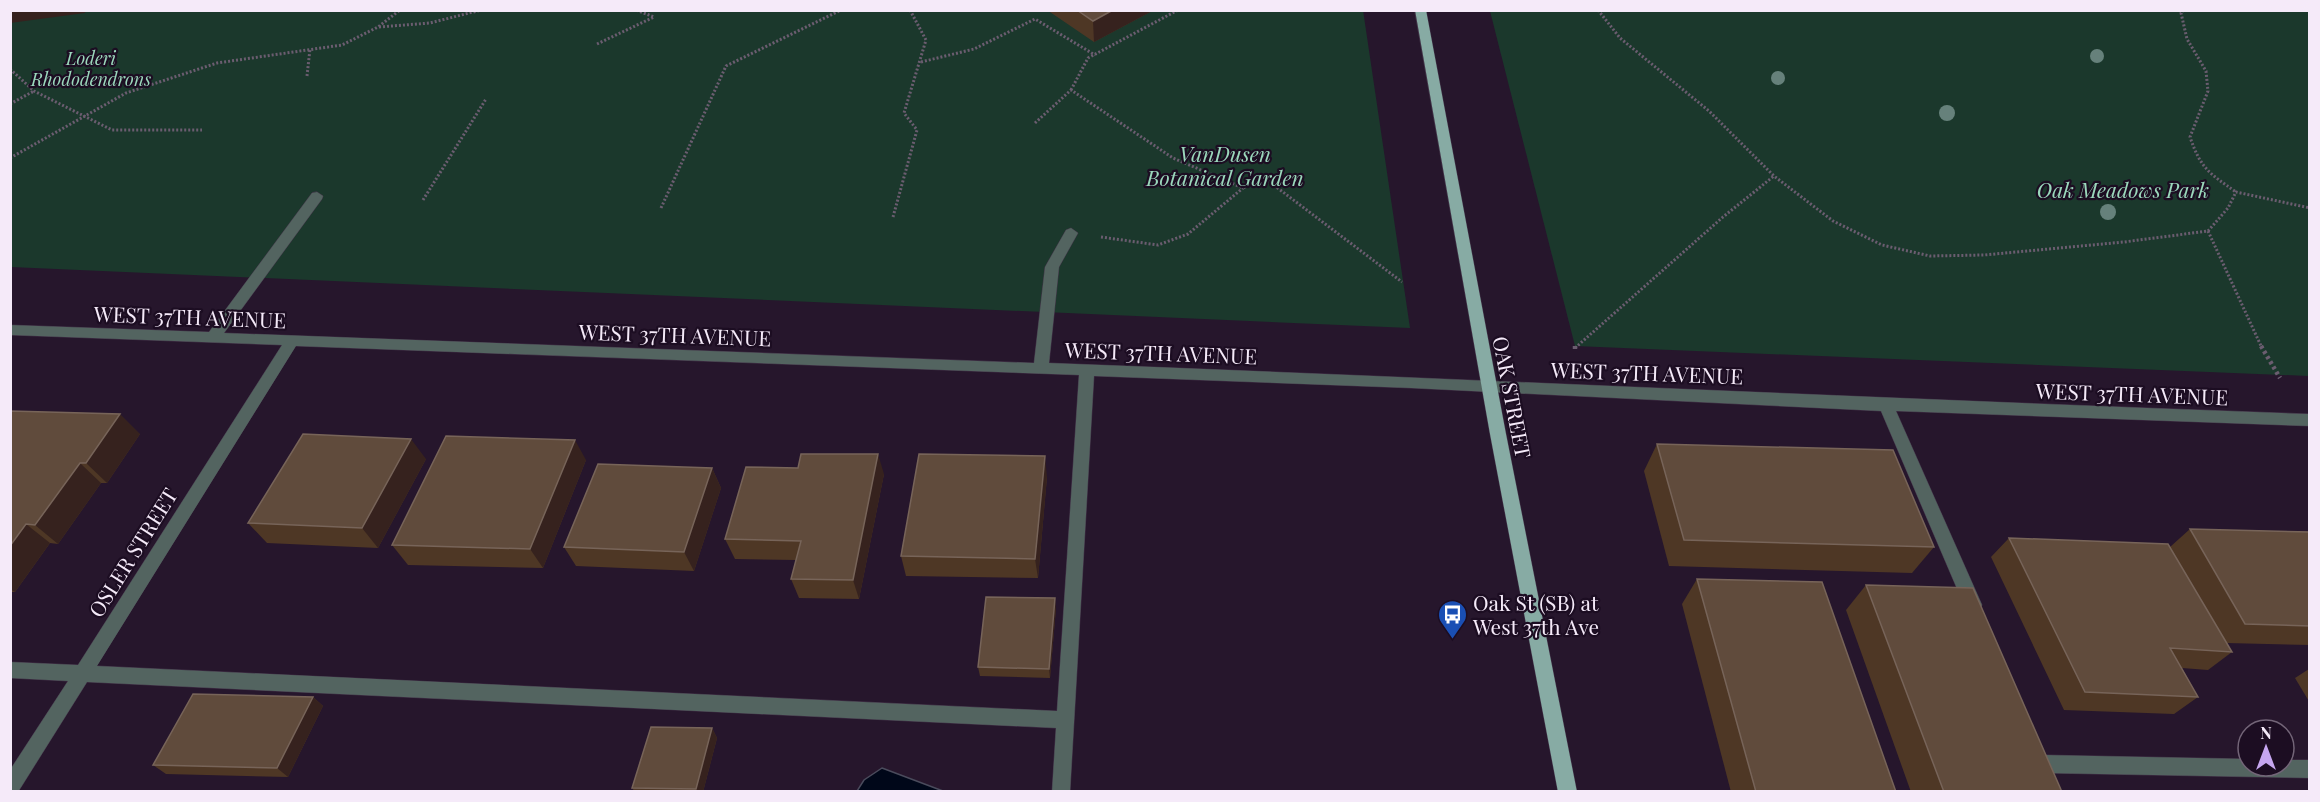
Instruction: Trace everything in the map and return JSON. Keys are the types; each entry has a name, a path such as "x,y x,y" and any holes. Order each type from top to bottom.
{"main road":[{"name":"OAK STREET","path":"1420,10 1568,792"}],"street":[{"path":"213,337 317,196"},
{"path":"1041,369 1052,267 1071,233"},
{"name":"WEST 37TH AVENUE","path":"10,330 1087,370 1886,405 2310,420"},
{"name":"OSLER STREET","path":"10,788 292,341"},
{"path":"1061,792 1067,720 1082,416 1087,370"},
{"path":"1886,405 1981,622"},
{"path":"10,670 1067,720"},
{"path":"2052,783 2042,759 2310,769"}],"path":[{"path":"10,158 126,93 217,63 342,45 378,27 400,10"},
{"path":"378,27 430,23 481,10"},
{"path":"597,44 654,17 636,10"},
{"path":"661,208 726,66 841,10"},
{"path":"893,217 917,130 904,113 926,40 909,10"},
{"path":"1035,123 1071,90 1088,58 1179,10"},
{"path":"1598,10 1620,38 1709,111 1774,176 1833,221 1882,245 1930,256 1984,255 2078,247 2208,231 2228,208 2236,192"},
{"path":"2184,10 2181,13 2187,39 2206,71 2208,91 2190,137 2198,160 2212,176 2236,192 2310,208"},
{"path":"921,62 974,50 1035,19 1095,55"},
{"path":"307,76 310,50"},
{"path":"10,69 34,91 112,130 202,130"},
{"path":"1071,90 1173,158 1243,188"},
{"path":"10,104 34,91"},
{"path":"423,200 486,99"},
{"path":"1575,351 1575,346 1624,306 1730,208 1774,176"},
{"path":"1071,233 1158,245 1188,234 1243,188 1263,177 1402,282"},
{"path":"2208,231 2266,357 2280,378"}],"green space":[{"name":"VanDusen Botanical Garden","path":"1363,10 1410,328 11,267 11,11"},
{"name":"Oak Meadows Park","path":"1490,11 2309,11 2309,376 1575,346"}],"water":[{"path":"882,768 943,791 857,791 864,780"}],"building":[{"path":"1077,10 1113,10 1093,21"},
{"path":"10,411 120,414 86,463 80,463 35,525 26,524 10,546"},
{"path":"303,434 411,439 362,528 248,523"},
{"path":"446,436 575,440 530,549 392,545"},
{"path":"1657,444 1893,450 1934,547 1684,540"},
{"path":"801,454 878,454 853,580 791,579 801,541 725,539 746,467 798,468"},
{"path":"919,454 1045,456 1035,559 901,556"},
{"path":"598,464 712,468 684,552 564,547"},
{"path":"2190,529 2310,532 2310,626 2245,624"},
{"path":"2009,538 2168,544 2232,652 2170,648 2198,697 2085,692"},
{"path":"1697,579 1822,582 1896,792 1756,792"},
{"path":"1866,585 1973,588 2062,792 1944,792"},
{"path":"986,597 1055,598 1049,669 978,667"},
{"path":"193,694 313,697 277,768 153,765"},
{"path":"651,727 712,728 696,789 632,788"}],"place":[{"name":"Oak St (SB) at West 37th Ave","path":"1452,640"}],"park label":[{"name":"Loderi Rhododendrons","path":"91,68"}]}
